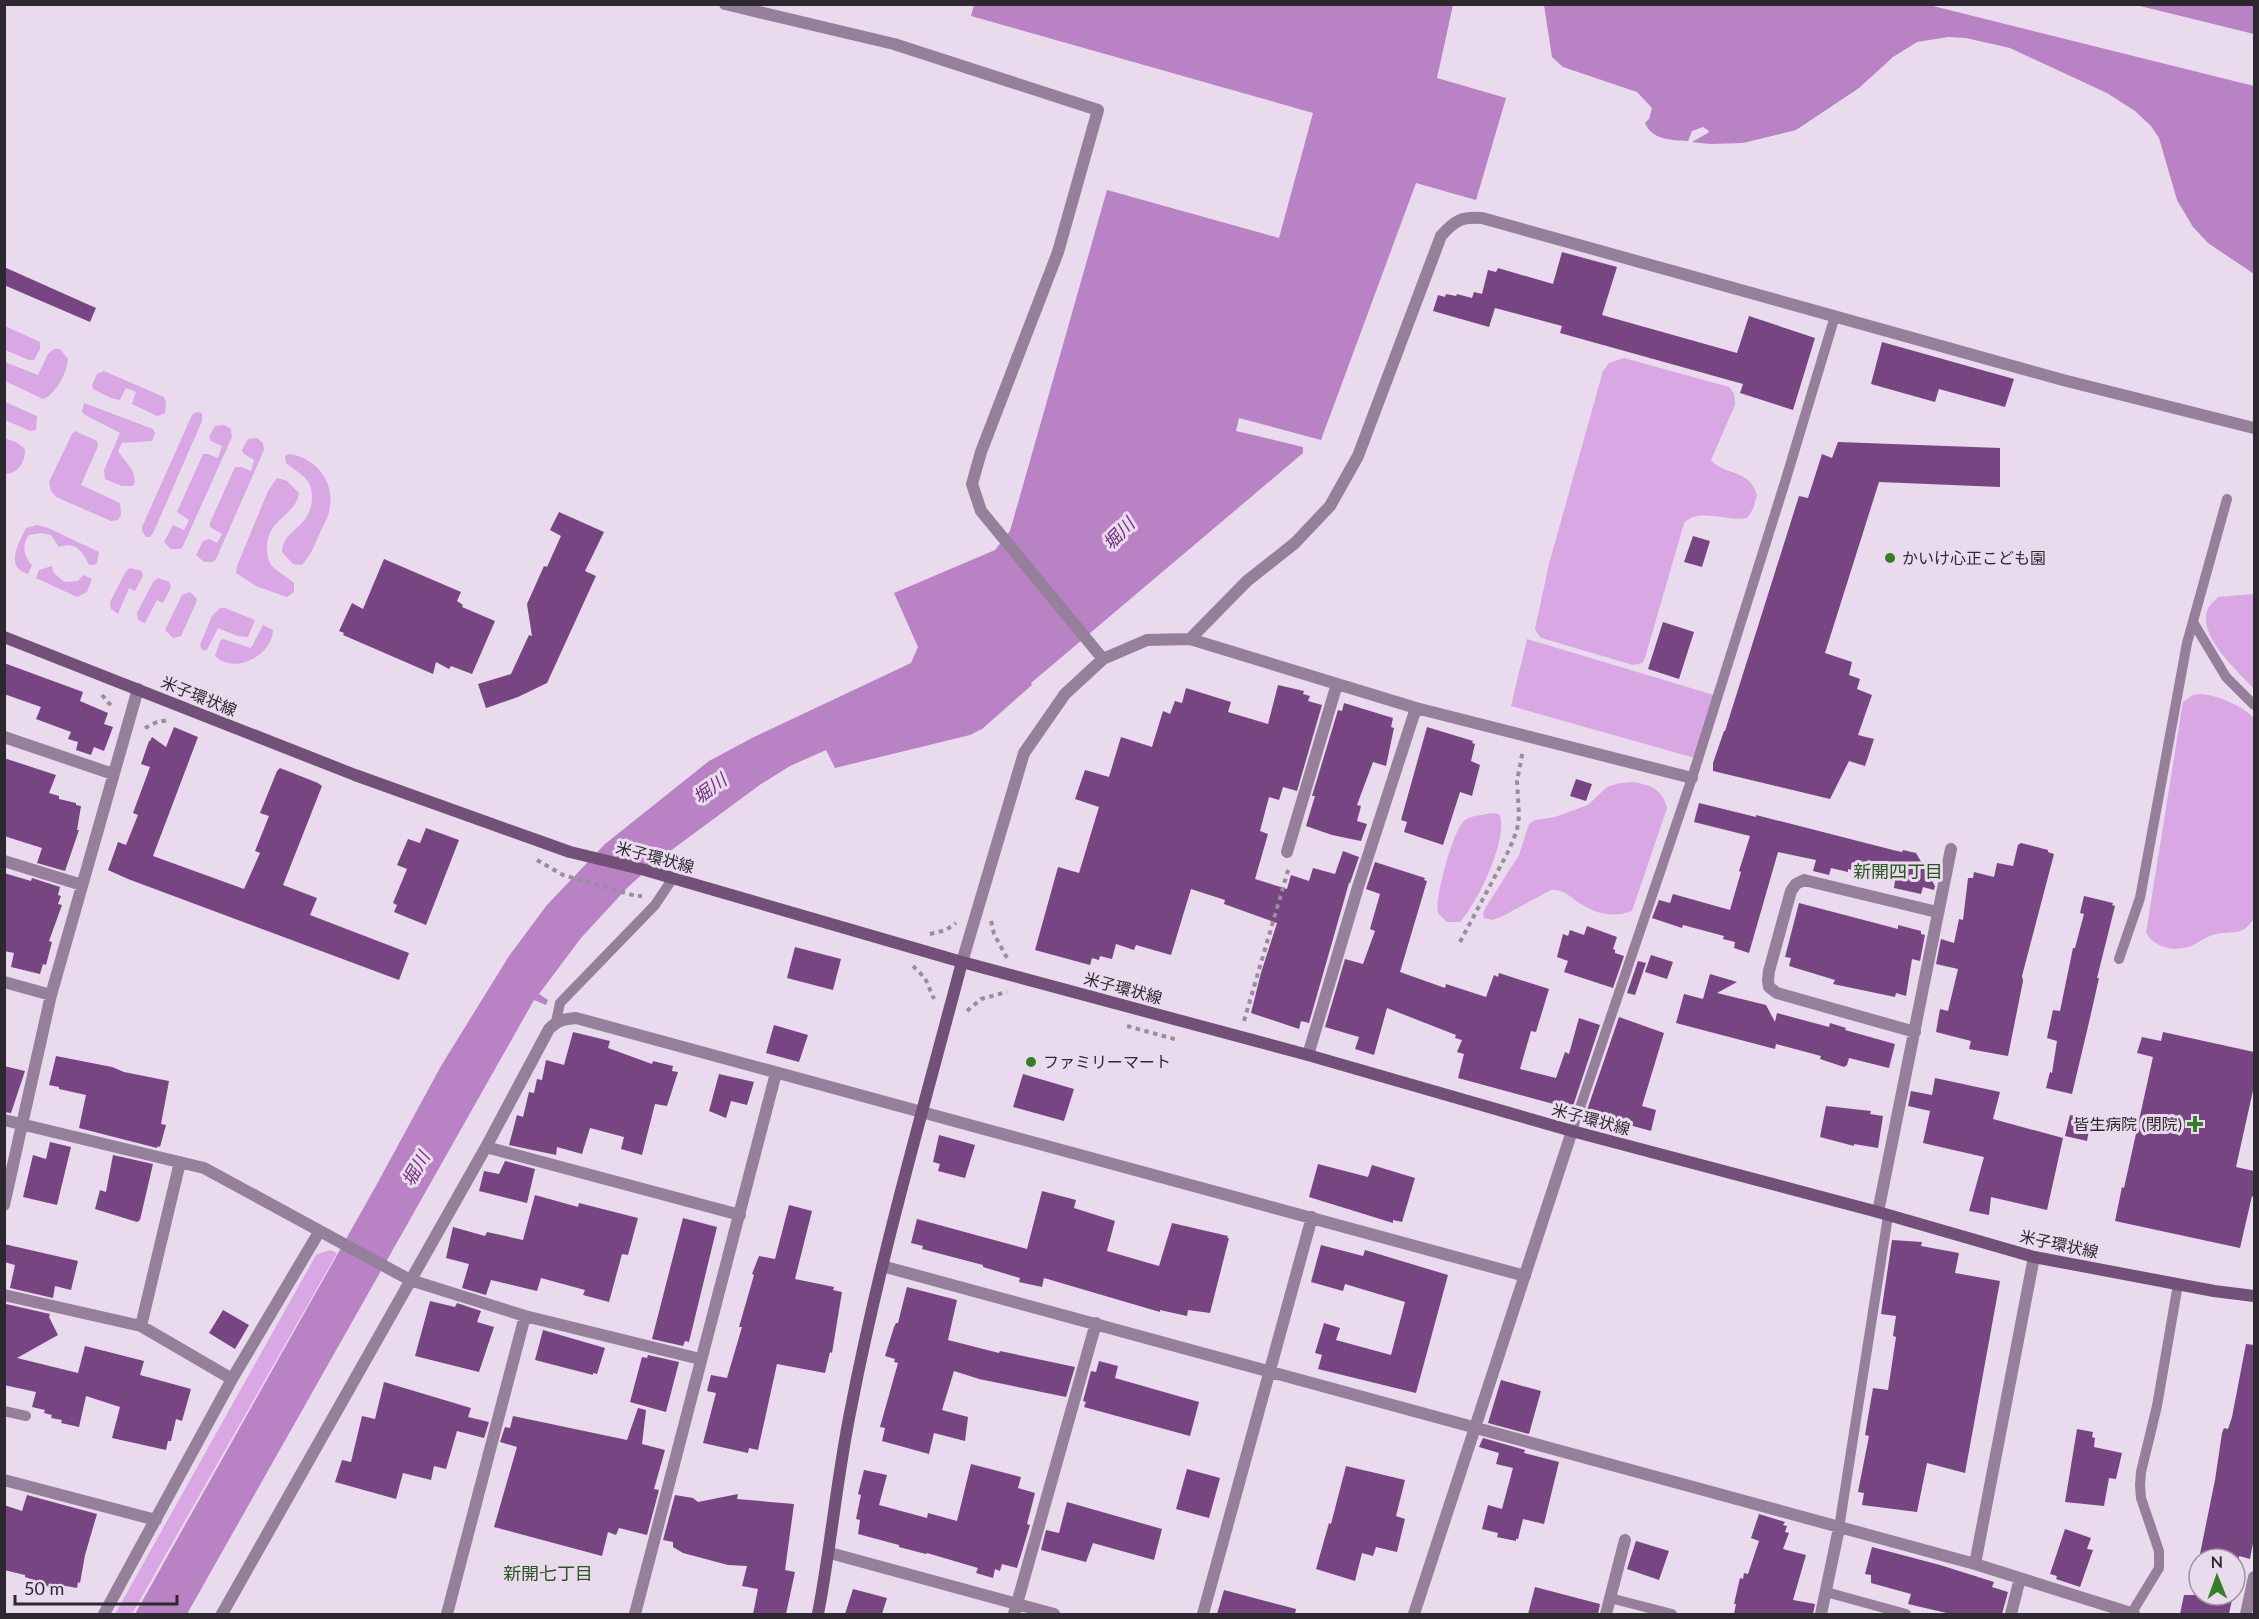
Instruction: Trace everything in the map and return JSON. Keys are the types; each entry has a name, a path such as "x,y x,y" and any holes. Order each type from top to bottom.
{"main road":[{"name":"米子環状線","path":"4,637 355,775 570,852 674,878 962,962 1308,1055 1572,1131 2034,1257 2254,1296"},
{"path":"818,1614 830,1553 850,1409 882,1266 962,962"}],"street":[{"path":"725,4 894,44 1098,110 1058,252 981,452 972,484 981,512 1103,659"},
{"path":"1190,639 1247,581 1295,543 1330,506 1358,456 1441,236 1453,223 1466,217 1482,218 2063,380 2254,428"},
{"path":"962,962 1024,753 1065,694 1103,659 1147,640 1190,639 1416,708 1692,778"},
{"path":"1287,852 1337,684"},
{"path":"4,1205 51,995 138,689"},
{"path":"1308,1055 1361,876 1416,708"},
{"path":"4,737 113,774"},
{"path":"1883,1214 1937,912 1951,849"},
{"path":"4,861 82,885"},
{"path":"1915,1032 1778,993 1769,987 1769,970 1791,891 1796,884 1804,880 1937,912"},
{"path":"4,982 51,995"},
{"path":"222,1614 486,1147 549,1029 556,1022 576,1018 1525,1276"},
{"path":"635,1614 776,1073"},
{"path":"4,1120 204,1168 410,1280 525,1316 700,1359"},
{"path":"1414,1614 1572,1131"},
{"path":"486,1147 740,1215"},
{"path":"141,1326 180,1162"},
{"path":"1203,1614 1312,1217"},
{"path":"104,1614 232,1379 319,1232"},
{"path":"1976,1564 2034,1257"},
{"path":"882,1266 1976,1564 2132,1614"},
{"path":"4,1295 141,1326 232,1379"},
{"path":"447,1614 525,1316"},
{"path":"1015,1609 1096,1323"},
{"path":"4,1480 156,1520"},
{"path":"1821,1614 1839,1528"},
{"path":"1606,1614 1626,1540"},
{"path":"830,1553 1015,1609 1054,1614"},
{"path":"2246,1614 2254,1577"},
{"path":"2011,1614 2020,1578"}],"lane":[{"path":"1572,1131 1692,778 1835,316"},
{"path":"2119,959 2140,898 2187,643 2227,500"},
{"path":"2193,622 2226,677 2254,705"},
{"path":"556,1022 560,1003 663,896 674,878"},
{"path":"1839,1528 1883,1214"},
{"path":"2132,1614 2159,1568 2159,1551 2141,1498 2140,1485 2157,1406 2178,1284"},
{"path":"4,1411 26,1416"},
{"path":"1826,1592 1906,1614"},
{"path":"1610,1598 1672,1614"}],"path":[{"path":"141,732 157,722 175,720"},
{"path":"1460,942 1509,850 1517,830 1519,816 1517,782 1524,735"},
{"path":"1243,1026 1293,855 1287,852"},
{"path":"531,856 563,875 636,896 663,896"},
{"path":"920,932 938,933 956,924 962,917"},
{"path":"989,932 994,934"},
{"path":"902,963 913,966 919,971 930,988 935,1007"},
{"path":"930,988 940,991"},
{"path":"992,994 993,988"},
{"path":"963,1015 978,1000 992,994 1007,992 1018,995"},
{"path":"971,998 978,1000"},
{"path":"1126,1026 1180,1040"}],"shaded area":[{"path":"5,326 40,342 40,349 34,360 5,350"},
{"path":"54,349 60,349 68,359 60,382 48,396 43,399 5,381 5,362 38,375 48,354"},
{"path":"1624,358 1729,387 1734,395 1735,405 1711,460 1723,469 1749,481 1757,495 1753,509 1747,518 1705,515 1690,518 1684,523 1645,658 1642,663 1633,665 1545,639 1540,637 1535,629 1549,564 1603,371 1609,363"},
{"path":"104,371 164,397 165,413 157,416 132,404 136,392 126,388 120,400 93,389 92,385 97,374"},
{"path":"5,402 37,416 36,430 30,431 5,420"},
{"path":"84,403 153,429 155,433 152,441 122,443 118,451 133,472 135,481 133,486 122,486 105,479 104,470 120,433 85,415 82,412"},
{"path":"197,412 202,413 202,421 154,531 150,537 146,537 142,527 192,415"},
{"path":"224,425 231,429 232,437 183,546 180,549 171,549 164,542 173,525 184,530 189,520 177,512 203,454 218,458 222,446 211,441 209,437 215,426"},
{"path":"75,431 97,441 98,446 81,485 120,503 121,515 118,520 111,521 56,497 51,491 49,482"},
{"path":"4,438 16,442 25,449 20,466 14,472 5,474"},
{"path":"257,438 263,443 264,450 216,559 213,562 204,562 196,555 203,541 209,539 217,543 222,534 210,527 210,523 235,467 251,471 254,460 242,450 248,439"},
{"path":"289,454 299,456 316,466 330,491 328,516 302,565 293,564 282,552 287,538 307,516 312,498 307,480 286,463 285,456"},
{"path":"277,478 287,481 299,493 293,507 276,523 268,538 268,557 272,566 294,583 294,592 287,597 256,586 236,573 268,491"},
{"path":"37,525 99,552 97,563 89,565 78,548 70,545 59,547 51,535 42,533 29,535 24,551 32,565 28,574 21,571 15,560 17,547 26,528"},
{"path":"52,566 53,572 64,582 78,581 83,575 92,579 87,592 77,597 36,578 39,570"},
{"path":"130,568 142,571 143,576 135,591 129,588 118,614 111,609 110,602 126,571"},
{"path":"158,578 169,582 171,587 163,603 157,600 145,623 138,620 137,613 153,582"},
{"path":"190,592 197,599 196,603 181,636 173,638 165,630 182,595"},
{"path":"2254,594 2254,689 2214,643 2206,621 2210,605 2218,597"},
{"path":"220,608 255,620 248,637 237,636 218,628 207,650 203,651 200,645 212,616"},
{"path":"263,625 273,630 266,648 259,655 251,660 232,664 215,656 220,641 223,639 251,648"},
{"path":"1527,639 1714,695 1695,758 1511,706"},
{"path":"2201,694 2230,702 2254,718 2254,919 2241,931 2207,937 2191,946 2178,949 2154,942 2146,933 2183,702 2193,695"},
{"path":"1633,782 1659,792 1667,808 1632,911 1618,914 1599,912 1577,902 1564,892 1551,890 1501,917 1492,920 1484,918 1483,913 1486,907 1519,855 1529,824 1535,820 1555,817 1588,805 1607,787"},
{"path":"1490,813 1499,814 1501,824 1500,838 1490,870 1475,901 1460,922 1447,922 1438,913 1438,905 1454,838 1463,822 1472,817"},
{"path":"330,1250 337,1253 132,1614 115,1614 316,1255"}],"water":[{"name":"堀川","path":"974,5 1453,5 1437,78 1506,98 1476,200 1416,183 1321,440 1239,418 1236,431 1303,447 1303,453 1031,683 1032,685 982,729 970,735 835,768 826,750 790,766 761,784 658,860 628,887 581,938 539,994 548,1000 546,1005 534,1000 187,1614 135,1614 441,1066 509,956 547,905 605,844 709,761 752,738 911,663 918,647 894,593 995,550 1010,531 1107,190 1279,238 1313,113 971,16"},
{"path":"1544,5 1936,5 2254,84 2254,274 2208,243 2193,227 2177,200 2159,138 2151,126 2135,111 2107,93 2010,48 1966,38 1948,37 1917,42 1893,57 1859,88 1796,130 1743,143 1710,144 1692,142 1708,133 1709,131 1703,127 1692,131 1688,141 1657,136 1648,129 1645,123 1649,119 1652,108 1637,92 1563,67 1552,57"},
{"path":"2131,5 2254,5 2254,35"}],"pier":[{"path":"1948,4 2254,81 2254,86 1929,5"},
{"path":"2128,4 2254,34 2254,38 2130,7"}],"building":[{"path":"1562,252 1617,267 1602,315 1737,353 1749,316 1815,338 1793,410 1740,393 1743,384 1560,333 1562,326 1495,308 1489,327 1433,311 1438,295 1445,297 1446,294 1456,296 1457,294 1472,298 1474,292 1482,294 1488,270 1496,272 1498,268 1553,284"},
{"path":"4,267 96,308 90,322 4,285"},
{"path":"1882,342 2014,379 2005,407 1939,389 1935,402 1871,384"},
{"path":"1838,442 2000,448 2000,487 1879,482 1825,653 1852,662 1849,675 1860,679 1857,689 1872,695 1858,735 1874,739 1865,766 1849,761 1830,799 1713,771 1713,763 1799,496 1808,498 1822,454 1832,458"},
{"path":"559,512 604,532 585,571 596,576 547,683 518,697 486,708 478,684 511,674 529,635 532,636 527,604 561,536 550,530"},
{"path":"1693,536 1710,541 1702,567 1684,562"},
{"path":"384,559 461,592 457,601 463,605 462,607 495,621 472,674 451,666 449,669 436,662 433,674 343,635 344,633 339,631 352,603 363,609"},
{"path":"1663,622 1694,632 1679,679 1648,669"},
{"path":"4,663 83,692 80,701 108,713 104,724 113,727 104,751 94,747 91,755 76,750 78,742 68,739 71,732 36,719 41,707 4,694"},
{"path":"1278,685 1304,691 1303,694 1310,696 1308,701 1322,705 1297,791 1283,787 1279,800 1269,797 1260,831 1268,834 1255,879 1287,889 1291,875 1309,881 1313,868 1335,874 1343,851 1359,857 1349,883 1309,1023 1301,1021 1299,1029 1251,1013 1277,923 1224,904 1225,900 1191,889 1171,955 1136,945 1134,950 1116,944 1112,959 1100,956 1099,960 1092,958 1090,965 1035,950 1058,867 1079,873 1099,807 1075,799 1085,770 1109,777 1121,737 1152,747 1163,711 1170,714 1175,701 1182,703 1186,688 1231,702 1228,712 1268,724"},
{"path":"1344,703 1393,718 1391,727 1394,728 1386,766 1373,762 1357,805 1361,806 1357,821 1367,824 1361,841 1332,835 1306,826 1315,796 1312,796 1338,710 1342,711"},
{"path":"174,727 198,737 153,856 244,889 260,853 255,851 269,816 260,813 277,771 280,768 318,783 322,786 283,885 317,898 310,915 409,953 399,980 108,870 118,842 126,845 138,815 133,813 150,767 141,764 149,741 152,737 166,747"},
{"path":"1427,727 1473,741 1472,743 1475,744 1471,761 1480,765 1472,796 1460,792 1443,845 1404,832 1407,822 1401,820"},
{"path":"4,758 56,775 49,793 81,806 77,830 79,830 65,871 37,863 42,848 4,836"},
{"path":"1576,779 1592,784 1586,801 1570,796"},
{"path":"1699,803 1893,850 1916,853 1935,886 1934,890 1923,887 1921,894 1894,888 1895,881 1848,869 1848,872 1831,868 1829,875 1813,871 1816,860 1778,852 1749,953 1734,948 1735,942 1723,939 1724,936 1683,925 1682,928 1652,918 1659,900 1670,903 1673,894 1730,910 1750,836 1694,822"},
{"path":"426,828 459,840 426,925 394,912 397,905 393,903 407,869 397,865 408,839 420,843"},
{"path":"2021,843 2048,850 2054,854 2022,976 2023,981 2008,1056 1969,1049 1971,1041 1936,1032 1940,1009 1948,1011 1958,969 1936,964 1941,939 1954,943 1959,919 1963,920 1968,878 1973,878 1974,872 1994,877 1997,863 2013,866 2018,845"},
{"path":"1375,862 1425,878 1424,880 1427,881 1400,972 1445,988 1446,984 1486,997 1494,975 1498,977 1499,973 1549,989 1536,1032 1531,1031 1520,1069 1556,1078 1565,1052 1569,1054 1579,1018 1600,1025 1572,1109 1458,1078 1464,1054 1457,1052 1462,1040 1455,1038 1456,1035 1387,1008 1374,1055 1355,1049 1359,1037 1325,1027 1345,959 1363,964 1375,931 1370,929 1380,894 1366,889"},
{"path":"4,873 31,881 32,878 60,887 58,895 61,896 58,904 62,905 49,941 52,942 46,965 43,964 40,974 11,967 14,953 4,951"},
{"path":"2084,896 2113,903 2112,905 2115,906 2072,1094 2046,1088 2050,1072 2052,1073 2057,1041 2047,1038 2053,1010 2060,1011 2073,948 2075,948 2084,914 2080,913"},
{"path":"1799,903 1898,929 1898,925 1921,931 1921,934 1925,935 1920,961 1912,959 1906,996 1896,993 1895,997 1833,984 1835,980 1789,966 1791,958 1785,957"},
{"path":"1587,926 1617,937 1613,949 1615,953 1624,956 1613,988 1564,972 1568,961 1557,957 1563,934 1568,936 1570,930 1584,935"},
{"path":"795,947 841,959 833,990 787,978"},
{"path":"1651,955 1673,962 1667,979 1645,972"},
{"path":"1638,961 1646,963 1635,995 1627,993"},
{"path":"1710,974 1737,982 1717,993 1766,1005 1775,1022 1777,1013 1829,1027 1830,1023 1846,1028 1845,1030 1895,1044 1889,1068 1849,1058 1844,1067 1820,1059 1821,1056 1776,1044 1775,1049 1676,1023 1684,994 1703,999"},
{"path":"1619,1017 1664,1033 1642,1106 1656,1110 1651,1131 1586,1113"},
{"path":"774,1025 808,1035 799,1062 766,1053"},
{"path":"573,1032 610,1041 608,1048 652,1064 653,1061 673,1066 672,1071 678,1072 667,1106 655,1104 642,1155 621,1149 624,1137 590,1128 582,1154 557,1147 556,1155 509,1145 517,1115 523,1117 529,1092 534,1093 537,1079 542,1080 546,1060 564,1065"},
{"path":"2163,1032 2254,1052 2254,1086 2236,1167 2254,1171 2254,1197 2252,1196 2240,1248 2115,1221 2153,1057 2137,1053 2142,1037 2161,1041"},
{"path":"56,1056 169,1081 161,1124 166,1125 160,1147 79,1128 86,1095 49,1085"},
{"path":"4,1066 25,1071 11,1113 4,1112"},
{"path":"719,1074 754,1082 747,1105 731,1101 726,1118 709,1111"},
{"path":"1023,1074 1074,1089 1064,1121 1013,1107"},
{"path":"1935,1078 2000,1092 1993,1119 2063,1138 2047,1210 1991,1197 1989,1215 1969,1211 1984,1157 1923,1143 1930,1111 1908,1106 1911,1091 1932,1095"},
{"path":"1826,1106 1871,1111 1870,1114 1883,1116 1878,1148 1854,1144 1854,1146 1820,1137"},
{"path":"2070,1115 2091,1119 2087,1141 2065,1136"},
{"path":"939,1135 975,1145 965,1178 938,1171 940,1164 933,1162"},
{"path":"50,1142 71,1147 57,1205 23,1197 33,1155 46,1159"},
{"path":"113,1155 153,1164 140,1220 137,1222 95,1209 100,1190 106,1192"},
{"path":"505,1161 535,1169 527,1203 479,1191 484,1171 499,1174"},
{"path":"1318,1164 1368,1177 1372,1165 1415,1178 1402,1222 1393,1220 1393,1223 1309,1197"},
{"path":"1042,1191 1076,1200 1074,1208 1115,1221 1107,1251 1159,1266 1172,1223 1228,1236 1210,1313 1188,1310 1187,1316 1160,1310 1160,1312 1044,1278 1042,1287 1019,1282 1020,1278 983,1267 983,1265 922,1249 923,1246 911,1243 917,1219 1027,1249"},
{"path":"535,1195 578,1207 579,1203 638,1218 628,1255 622,1254 609,1302 583,1295 585,1290 541,1278 537,1291 491,1280 486,1295 462,1288 469,1264 446,1258 453,1227 485,1236 487,1232 523,1240"},
{"path":"789,1205 812,1211 795,1279 834,1287 833,1290 842,1292 832,1353 830,1352 825,1373 777,1364 758,1450 749,1448 748,1453 703,1443 716,1393 707,1391 711,1375 727,1378 742,1327 739,1327 754,1275 752,1274 759,1256 775,1259"},
{"path":"683,1218 717,1227 689,1342 685,1341 683,1346 652,1339"},
{"path":"1892,1240 1922,1242 1921,1246 1959,1253 1955,1273 2000,1281 1965,1473 1927,1463 1917,1512 1862,1505 1864,1493 1858,1492 1869,1436 1865,1435 1873,1388 1888,1390 1896,1337 1893,1336 1896,1316 1881,1314"},
{"path":"4,1244 78,1261 71,1290 55,1286 53,1298 10,1288 15,1265 4,1262"},
{"path":"1321,1245 1363,1256 1365,1250 1448,1275 1416,1393 1318,1369 1322,1355 1315,1353 1324,1323 1340,1328 1336,1340 1391,1355 1405,1302 1345,1284 1343,1291 1311,1282"},
{"path":"907,1287 957,1300 948,1340 999,1353 1000,1351 1075,1367 1066,1397 979,1379 954,1371 942,1410 968,1417 965,1441 934,1433 929,1454 882,1441 885,1428 880,1427 898,1363 894,1362 895,1359 885,1356 894,1327 898,1323"},
{"path":"430,1301 455,1307 457,1303 481,1311 477,1322 494,1327 479,1372 415,1356"},
{"path":"6,1304 50,1314 49,1317 58,1335 17,1358 78,1373 85,1346 144,1361 140,1375 191,1389 182,1421 176,1419 171,1441 168,1441 166,1450 112,1438 120,1407 86,1396 79,1427 61,1423 62,1420 51,1418 52,1415 44,1413 45,1410 32,1407 36,1392 4,1385 4,1312"},
{"path":"223,1310 249,1325 235,1349 209,1333"},
{"path":"543,1330 605,1348 597,1374 593,1373 593,1375 535,1360"},
{"path":"2246,1344 2254,1345 2254,1538 2250,1559 2247,1558 2247,1547 2201,1547 2222,1433 2224,1428 2228,1429"},
{"path":"648,1355 679,1362 666,1412 630,1402 642,1357 647,1358"},
{"path":"1099,1361 1118,1366 1115,1378 1199,1402 1190,1436 1084,1407 1086,1402 1083,1401 1091,1371 1096,1372"},
{"path":"1501,1380 1541,1391 1529,1434 1488,1423"},
{"path":"384,1382 471,1408 468,1417 489,1422 484,1438 457,1431 446,1469 434,1466 431,1480 403,1473 396,1499 335,1482 342,1460 351,1462 362,1416 375,1419"},
{"path":"638,1408 646,1410 642,1444 665,1450 654,1489 659,1490 647,1535 619,1528 616,1535 608,1532 602,1556 494,1527 517,1447 500,1442 505,1427 510,1428 513,1416 627,1440"},
{"path":"2077,1429 2093,1432 2094,1447 2122,1453 2116,1479 2109,1478 2104,1506 2065,1502"},
{"path":"1483,1438 1525,1450 1524,1453 1559,1462 1544,1524 1523,1519 1516,1541 1497,1537 1498,1533 1482,1529 1488,1505 1502,1509 1513,1468 1496,1464 1499,1453 1479,1447"},
{"path":"971,1464 1021,1477 1018,1488 1035,1493 1027,1524 1030,1525 1017,1568 1002,1564 1000,1571 995,1569 993,1578 976,1573 978,1568 858,1534 860,1520 856,1519 861,1495 858,1494 864,1470 887,1475 879,1505 927,1518 928,1513 957,1521"},
{"path":"1346,1466 1405,1480 1396,1516 1405,1519 1397,1552 1376,1547 1373,1556 1362,1553 1355,1581 1316,1569 1329,1523 1331,1524"},
{"path":"1187,1469 1220,1478 1209,1518 1176,1509"},
{"path":"738,1494 737,1499 794,1504 785,1570 795,1572 786,1614 753,1614 758,1589 742,1586 747,1566 728,1565 683,1553 673,1547 673,1542 663,1540 675,1495 693,1498 698,1502"},
{"path":"27,1495 97,1514 77,1588 55,1584 54,1588 37,1583 25,1575 4,1570 4,1505 22,1511"},
{"path":"1067,1502 1162,1529 1154,1560 1093,1543 1086,1562 1041,1550 1046,1530 1059,1533"},
{"path":"1759,1514 1785,1522 1783,1525 1787,1526 1785,1532 1789,1533 1783,1549 1806,1555 1793,1600 1815,1604 1813,1614 1734,1614 1740,1578 1743,1579 1744,1573 1748,1574 1759,1541 1751,1538"},
{"path":"2065,1529 2091,1538 2087,1549 2093,1550 2080,1587 2056,1579 2057,1576 2050,1574"},
{"path":"1636,1541 1669,1551 1659,1580 1627,1569"},
{"path":"1872,1547 1994,1582 1992,1587 2008,1592 2002,1614 1951,1614 1908,1604 1911,1594 1871,1583 1871,1575 1865,1574"},
{"path":"1535,1587 1600,1604 1598,1614 1528,1614"},
{"path":"853,1589 887,1598 882,1614 845,1614"},
{"path":"1224,1590 1296,1609 1295,1614 1217,1614"},
{"path":"2184,1595 2187,1595 2187,1607 2230,1607 2229,1614 2180,1614"}],"place":[{"name":"かいけ心正こども園","path":"1890,558"},
{"name":"ファミリーマート","path":"1031,1062"},
{"name":"皆生病院 (閉院)","path":"2195,1124"}],"district":[{"name":"新開四丁目","path":"1898,872"},
{"name":"新開七丁目","path":"548,1574"}]}
